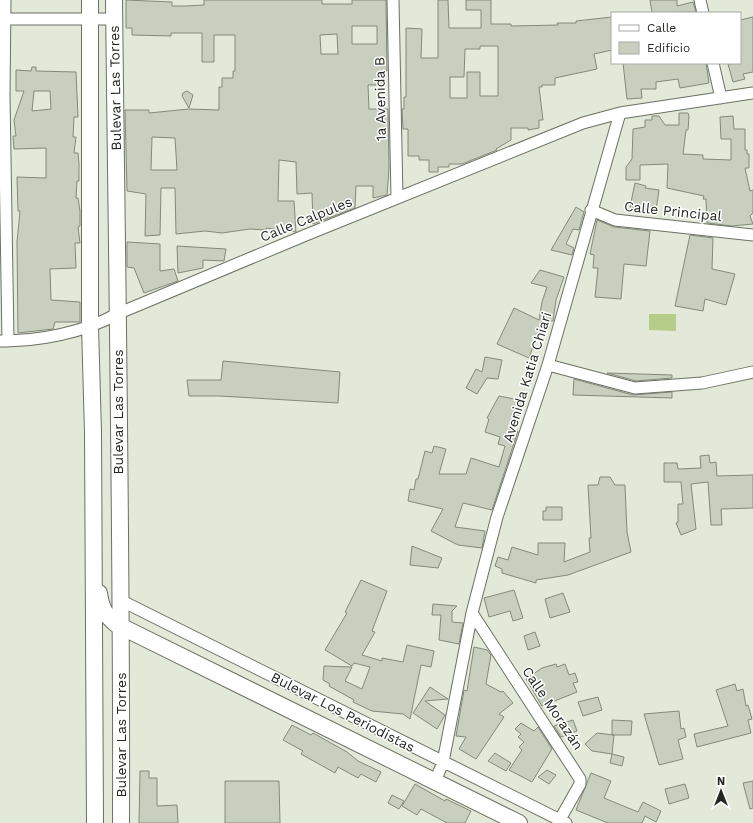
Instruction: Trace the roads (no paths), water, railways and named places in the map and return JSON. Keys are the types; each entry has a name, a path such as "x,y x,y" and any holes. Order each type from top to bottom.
{"street":[{"path":"4,341 3,19 5,0"},
{"name":"Bulevar Las Torres","path":"90,0 90,326 93,433 95,823"},
{"name":"Bulevar Las Torres","path":"114,0 120,600 122,627 121,823"},
{"name":"1a Avenida B","path":"393,0 397,198"},
{"path":"700,0 703,12"},
{"path":"3,19 114,19"},
{"path":"713,64 720,98"},
{"path":"620,114 753,93"},
{"name":"Calle Calpules","path":"4,341 48,337 90,326 397,198 584,123 620,114"},
{"name":"Avenida Katia Chiari","path":"435,782 443,762 472,613 497,517 548,365 591,210 620,114"},
{"name":"Calle Principal","path":"591,210 615,220 753,235"},
{"path":"548,365 635,388 702,383 753,372"},
{"path":"93,433 104,426 112,428 118,435"},
{"name":"Bulevar Los Periodistas","path":"93,558 100,603 107,617 122,627 520,823"},
{"name":"Bulevar Los Periodistas","path":"120,600 561,822"},
{"name":"Calle Morazán","path":"472,613 551,732 580,779 580,784 561,822"}]}
